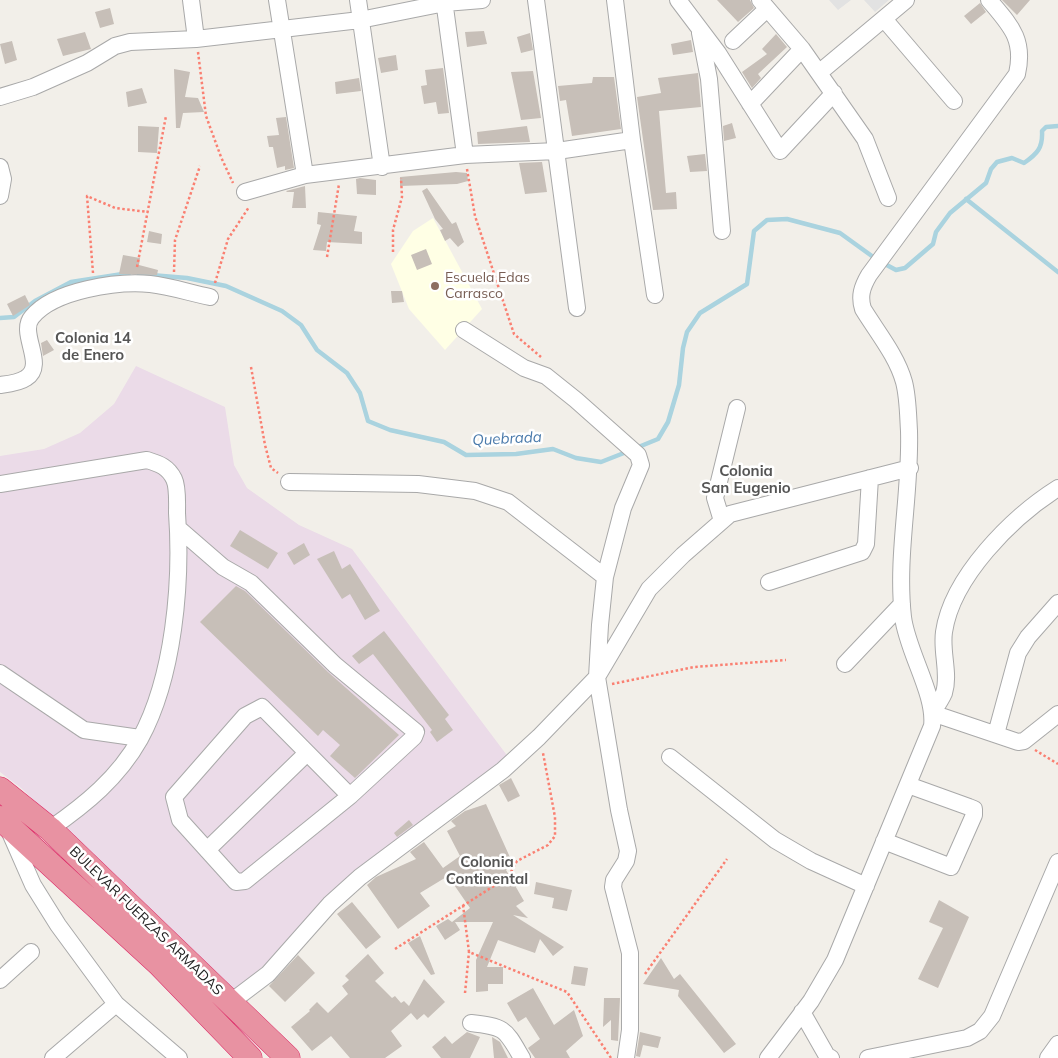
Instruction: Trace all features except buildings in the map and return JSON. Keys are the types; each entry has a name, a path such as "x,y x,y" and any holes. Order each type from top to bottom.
{"highway":[{"name":"BULEVAR FUERZAS ARMADAS","path":"0,789 50,829 288,1058"},
{"name":"BULEVAR FUERZAS ARMADAS","path":"2,819 159,964 250,1058"}],"street":[{"path":"191,0 196,38"},
{"path":"277,0 305,175"},
{"path":"358,0 382,167"},
{"path":"0,97 42,83 87,63 115,46 130,42 196,38 360,20 445,2 482,0"},
{"path":"536,0 577,308"},
{"path":"615,0 632,140 655,295"},
{"path":"678,0 698,26 780,151 834,93"},
{"path":"820,72 906,0"},
{"path":"768,1058 802,1012 835,960 932,726 932,714 905,629 902,604 902,576 910,468 905,384 896,362 863,309 861,300 864,284 869,275 931,193 951,161 1017,74 1020,50 1016,36 1010,25 989,0"},
{"path":"445,2 465,155"},
{"path":"733,41 763,4 820,72 865,139 888,198"},
{"path":"884,19 954,101"},
{"path":"698,26 709,79 722,231"},
{"path":"750,104 802,49"},
{"path":"245,192 305,175 341,170 382,167 465,155 557,151 632,140"},
{"path":"0,167 3,178 0,196"},
{"path":"0,385 27,378 32,372 33,361 28,326 31,317 58,298 94,287 149,284 210,297"},
{"path":"464,330 524,368 546,376 638,455 642,465 623,508 605,577 598,681 618,810 628,850 626,861 614,880 613,887 630,953 630,1030 626,1058"},
{"path":"722,521 715,498 737,408"},
{"path":"0,484 147,460 165,466 175,480 178,528 176,614 156,701 140,738 119,772 84,806 50,829"},
{"path":"231,1002 268,974 330,904 360,878 503,770 598,681 648,589 730,514 910,468"},
{"path":"769,582 862,552 866,544 870,478"},
{"path":"289,482 418,484 475,491 508,502 605,577"},
{"path":"932,714 944,694 946,674 944,636 948,614 956,594 990,547 1058,488"},
{"path":"178,528 222,567 251,583 335,665 414,729 414,736 350,796 245,881 236,882 180,820 174,797 245,716 262,707 350,796"},
{"path":"996,734 1018,653 1028,637 1058,603"},
{"path":"845,664 902,604"},
{"path":"0,673 84,730 140,738"},
{"path":"932,714 1018,742 1024,741 1058,714"},
{"path":"207,850 307,753"},
{"path":"670,757 775,840 810,861 866,886"},
{"path":"884,841 951,867 957,856 974,815 974,810 908,785"},
{"path":"2,819 34,885 58,924 116,1004 179,1058"},
{"path":"868,1058 927,1053 980,1031 992,1016 1058,862"},
{"path":"0,980 31,952"},
{"path":"54,1058 116,1004"},
{"path":"802,1012 827,1056 831,1058"},
{"path":"472,1023 498,1026 507,1033 522,1058"},
{"path":"1048,1058 1058,1044"}],"path":[{"path":"196,38 206,116 221,157 235,186 250,196 251,204 228,239 217,277"},
{"path":"137,267 166,116"},
{"path":"465,155 475,216 514,334 546,361"},
{"path":"393,252 393,230 402,197 400,163"},
{"path":"174,268 175,240 200,166"},
{"path":"327,257 341,170"},
{"path":"92,269 87,196 115,208 148,212"},
{"path":"251,367 265,445 272,468 289,482"},
{"path":"598,681 694,667 786,660"},
{"path":"395,948 508,876 517,861 548,845 555,836 555,817 539,737"},
{"path":"1024,741 1058,764"},
{"path":"630,995 727,859"},
{"path":"463,905 469,952 465,994"},
{"path":"469,952 567,992 611,1058"}],"shaded area":[{"path":"829,0 851,0 838,10"},
{"path":"864,0 889,0 875,12"},
{"name":"Escuela Edas Carrasco","path":"433,218 482,309 445,350 409,309 391,264 413,231"},
{"path":"136,366 225,407 234,465 247,488 299,525 352,549 509,758 235,990 21,788 0,772 0,456 44,449 80,433 114,404"}],"waterway":[{"name":"Quebrada","path":"883,263 896,270 905,268 933,244 936,232 950,213 986,183 991,169 997,162 1012,158 1024,163 1038,150 1042,131 1046,127 1058,126"},
{"path":"966,199 1058,272"},
{"name":"Quebrada","path":"636,448 658,439 668,422 679,385 683,348 687,332 700,313 747,284 754,231 767,220 787,219 840,233 876,259"},
{"name":"Quebrada","path":"0,318 14,317 35,301 71,282 129,273"},
{"name":"Quebrada","path":"139,274 187,278 226,286 282,311 301,325 317,350 347,373 360,393 368,421 390,430 444,442 466,455 516,454 553,449 576,458 601,462 629,451"}],"place":[{"name":"Escuela Edas Carrasco","path":"435,286"}],"district":[{"name":"Colonia 14 de Enero","path":"93,346"},
{"name":"Colonia San Eugenio","path":"746,480"},
{"name":"Colonia Continental","path":"487,870"}]}
